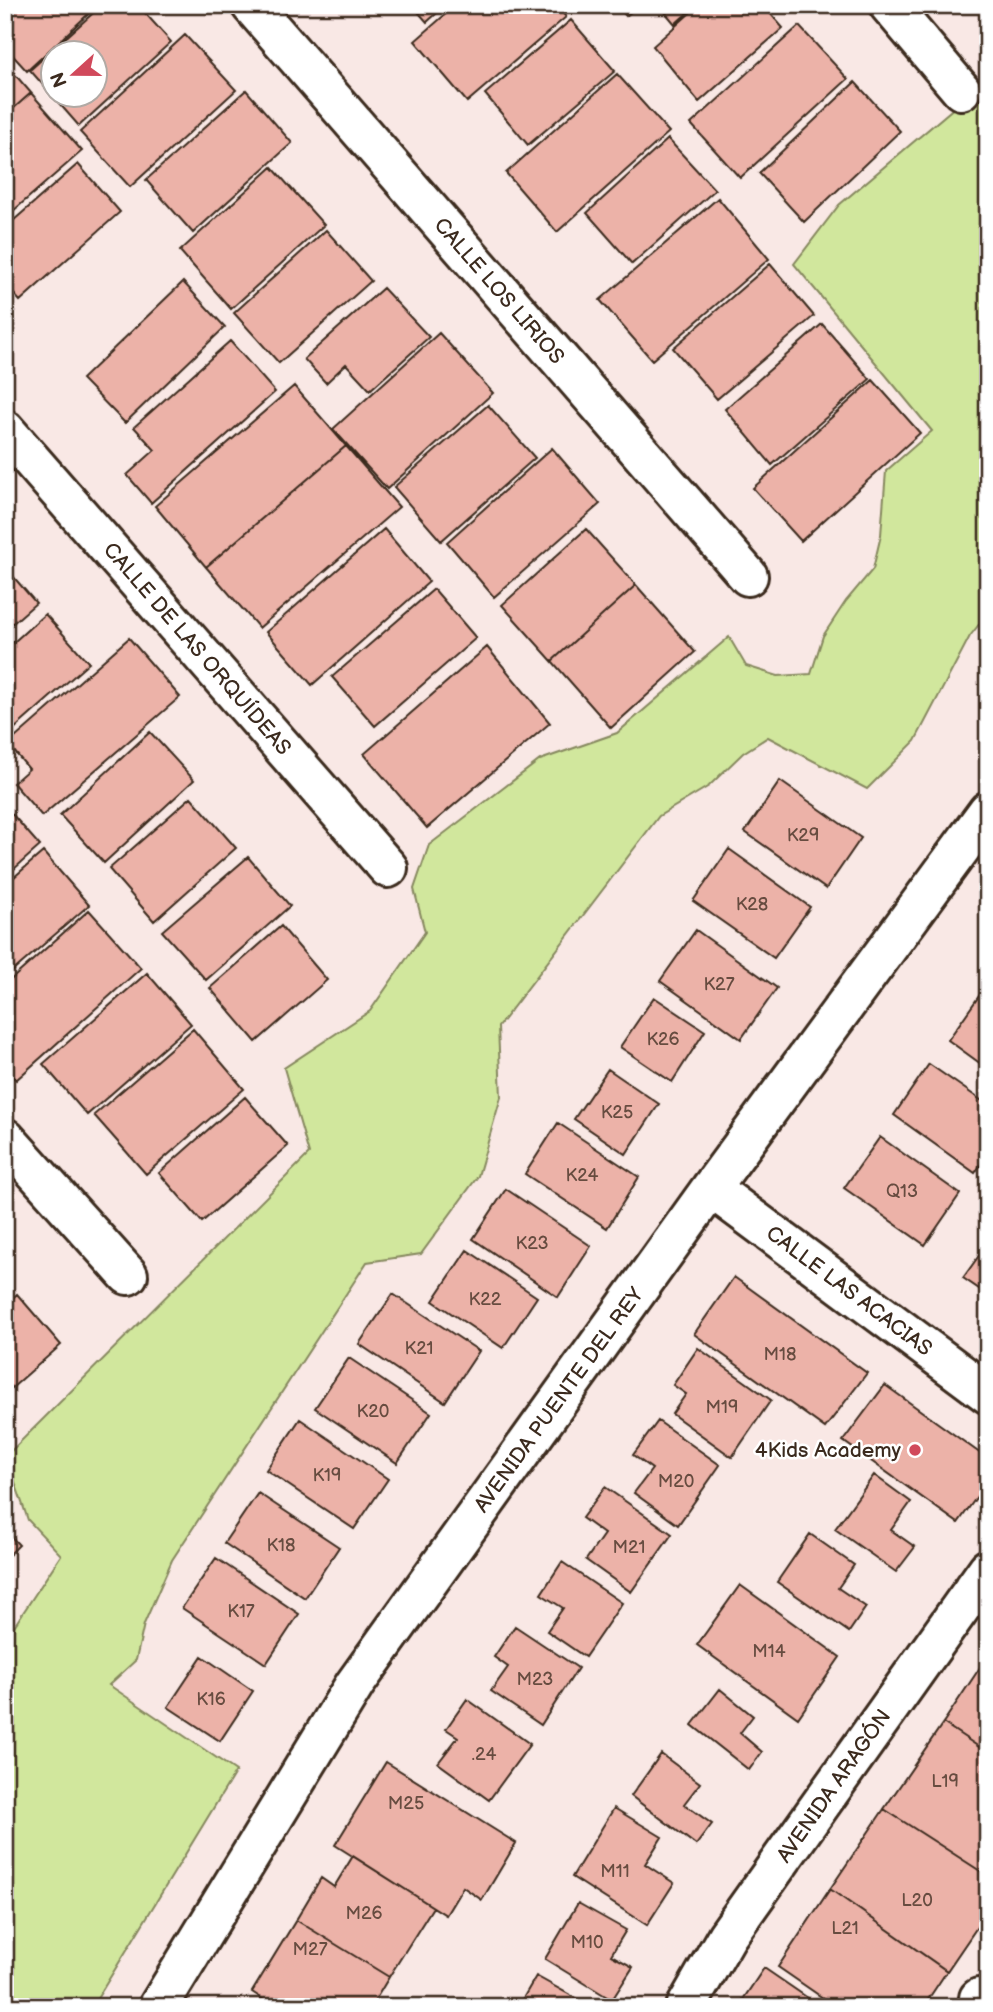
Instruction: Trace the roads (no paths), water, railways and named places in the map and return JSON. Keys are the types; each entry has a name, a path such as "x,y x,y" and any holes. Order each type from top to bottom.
{"street":[{"name":"CALLE LOS LIRIOS","path":"251,5 748,576"},
{"path":"889,5 961,90"},
{"name":"CALLE DE LAS ORQUÍDEAS","path":"5,430 388,868"},
{"name":"AVENIDA PUENTE DEL REY","path":"158,2007 355,1684 711,1188 988,811"},
{"path":"5,1138 128,1275"},
{"name":"CALLE LAS ACACIAS","path":"711,1188 988,1394"},
{"name":"AVENIDA ARAGÓN","path":"686,2007 727,1936 988,1569"}],"place":[{"name":"4Kids Academy","path":"915,1450"}]}
